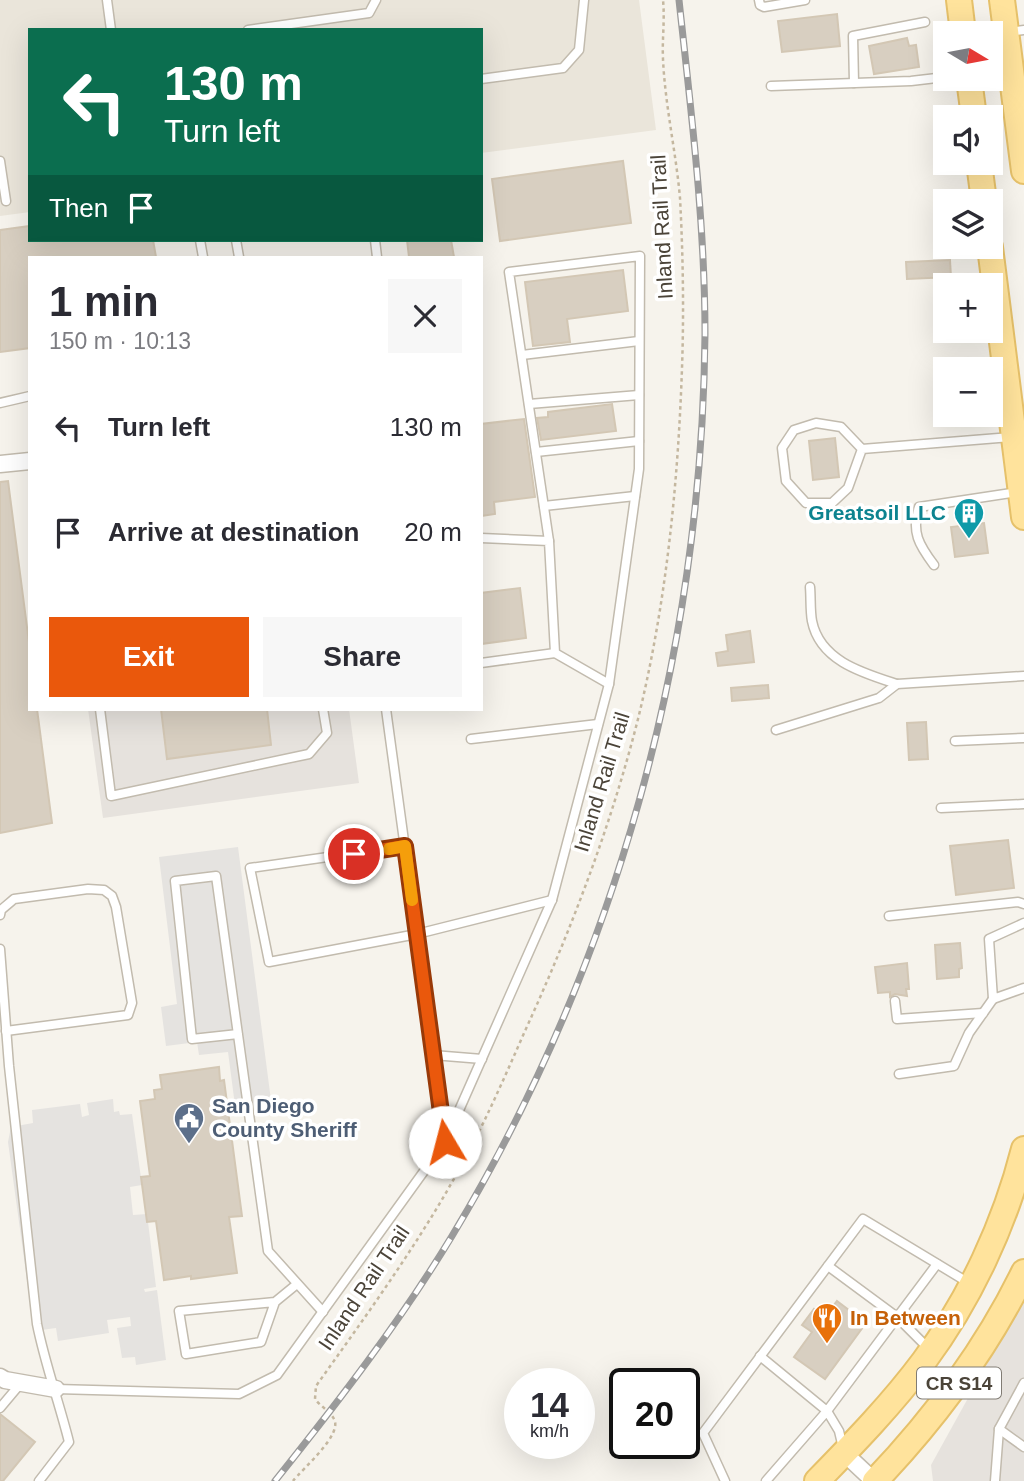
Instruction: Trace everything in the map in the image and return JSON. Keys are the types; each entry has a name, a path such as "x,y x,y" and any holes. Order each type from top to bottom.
{"main road":[{"path":"959,0 962,21"},
{"path":"1002,0 1015,32 1024,171"},
{"path":"992,259 1024,517"},
{"name":"CR S14","path":"817,1481 870,1426 931,1351 971,1284 1002,1215 1024,1149"},
{"name":"CR S14","path":"875,1481 933,1416 962,1378 999,1319 1024,1272"}],"street":[{"path":"0,464 28,461"},
{"path":"0,1377 56,1389"},
{"path":"844,1453 875,1481"}],"lane":[{"path":"107,0 111,28"},
{"path":"262,28 369,13 376,0"},
{"path":"483,79 563,68 579,50 584,0"},
{"path":"759,0 762,7 805,0"},
{"path":"853,83 853,36 925,22"},
{"path":"771,86 933,78"},
{"path":"0,161 6,201"},
{"path":"56,1389 239,1394 276,1375 445,1142 552,900 608,684 639,469 640,256 509,272 549,541 555,653"},
{"path":"522,355 639,341"},
{"path":"529,404 639,395"},
{"path":"0,403 28,396"},
{"path":"816,423 841,427 862,449 848,488 832,503 806,503 786,481 782,448 794,430 816,423"},
{"path":"862,449 1014,436"},
{"path":"536,452 639,442"},
{"path":"934,565 920,545 915,522 919,507 1021,492"},
{"path":"544,506 635,496"},
{"path":"483,538 549,541"},
{"path":"810,587 812,622 823,648 838,660 862,671 897,684 1024,676"},
{"path":"483,663 555,653 608,684"},
{"path":"776,730 879,698 897,684"},
{"path":"100,711 111,796 309,754 327,733 323,711"},
{"path":"386,711 445,1142"},
{"path":"471,739 598,724"},
{"path":"955,741 1024,738"},
{"path":"941,808 1024,804"},
{"path":"405,846 250,868 269,962 417,934 552,900"},
{"path":"238,1034 192,1039 175,881 216,876 238,1034 268,1251 323,1312"},
{"path":"0,915 1,910 14,900 88,889 104,890 112,896 116,907 132,1003 128,1015 6,1031"},
{"path":"888,916 1018,902 1024,904"},
{"path":"993,999 989,939 1024,923"},
{"path":"0,949 37,1324 69,1442 39,1481"},
{"path":"899,1074 954,1066 969,1033 993,999 1024,989"},
{"path":"895,1001 897,1019 983,1013"},
{"path":"433,1055 482,1059"},
{"path":"725,1481 703,1433 863,1219 971,1284"},
{"path":"766,1481 827,1411 937,1264"},
{"path":"828,1266 897,1317 931,1351"},
{"path":"275,1302 179,1311 186,1354 261,1342 275,1302 297,1284"},
{"path":"760,1356 827,1411 839,1431 844,1453"},
{"path":"0,1408 21,1383"},
{"path":"995,1481 999,1429 1024,1384"},
{"path":"999,1429 1024,1447"}],"path":[{"name":"Inland Rail Trail","path":"293,1481 332,1436 336,1426 334,1418 316,1399 316,1386 415,1242 452,1183 485,1121 542,994 587,881 609,820 639,716 656,632 669,546 682,365 680,198 663,61 663,0"}],"shaded area":[{"path":"0,0 639,0 656,130 483,153 483,28 28,28 28,212 0,216"},
{"path":"88,711 349,711 359,783 103,818"},
{"path":"238,847 272,1108 236,1113 228,1052 199,1055 197,1042 166,1046 161,1007 177,1004 159,857"},
{"path":"113,1099 114,1112 119,1111 120,1115 132,1114 142,1185 130,1187 133,1215 147,1214 156,1287 144,1289 145,1292 157,1290 166,1360 136,1365 135,1357 122,1358 117,1328 131,1326 130,1317 107,1320 109,1333 58,1341 56,1328 34,1331 8,1142 11,1127 33,1123 32,1110 80,1104 82,1117 89,1115 87,1103"},
{"path":"1024,1297 1024,1481 933,1481 931,1465"}],"building":[{"path":"837,14 840,46 782,52 778,21"},
{"path":"907,38 909,46 916,45 919,67 874,74 869,46"},
{"path":"623,161 631,223 500,241 492,179"},
{"path":"28,226 28,242 153,242 156,256 28,256 28,348 0,352 0,230"},
{"path":"407,242 451,242 454,256 409,256"},
{"path":"950,260 951,273 933,273 933,278 907,279 906,262"},
{"path":"623,270 628,311 567,319 570,342 533,346 525,282"},
{"path":"612,404 616,431 541,440 537,418 548,417 548,412"},
{"path":"524,419 535,497 494,502 495,514 483,516 483,424"},
{"path":"835,438 839,477 813,480 809,441"},
{"path":"8,481 28,635 28,711 37,711 52,823 0,833 0,482"},
{"name":"Greatsoil LLC","path":"984,523 988,553 955,557 951,527"},
{"path":"520,588 526,638 483,644 483,593"},
{"path":"750,631 754,662 718,666 716,653 728,651 726,635"},
{"path":"768,685 769,698 732,701 731,688"},
{"path":"161,711 267,711 271,745 167,759"},
{"path":"926,722 928,759 909,760 907,723"},
{"path":"1008,840 1014,888 956,895 950,846"},
{"path":"960,943 962,968 959,969 959,977 937,979 935,945"},
{"path":"907,963 907,996 895,994 890,997 890,992 878,993 875,967"},
{"name":"San Diego County Sheriff","path":"219,1067 220,1081 224,1080 242,1216 229,1217 237,1273 164,1280 156,1221 147,1222 141,1177 150,1176 140,1101 155,1099 154,1090 162,1089 160,1075"},
{"name":"In Between","path":"837,1301 866,1323 825,1379 794,1357 812,1332 802,1325 814,1309 825,1317"},
{"path":"0,1414 35,1442 3,1481 0,1481"}],"railway":[{"path":"275,1481 345,1391 411,1299 452,1236 510,1132 560,1025 603,915 639,802 667,687 687,570 700,453 705,334 703,250 679,0"}],"slow traffic":[{"path":"389,849 405,846 412,900"}],"place":[{"name":"Greatsoil LLC","path":"969,540"},
{"name":"San Diego County Sheriff","path":"189,1145"},
{"name":"In Between","path":"827,1345"}],"route":[{"path":"354,854 405,846 445,1142"}]}
